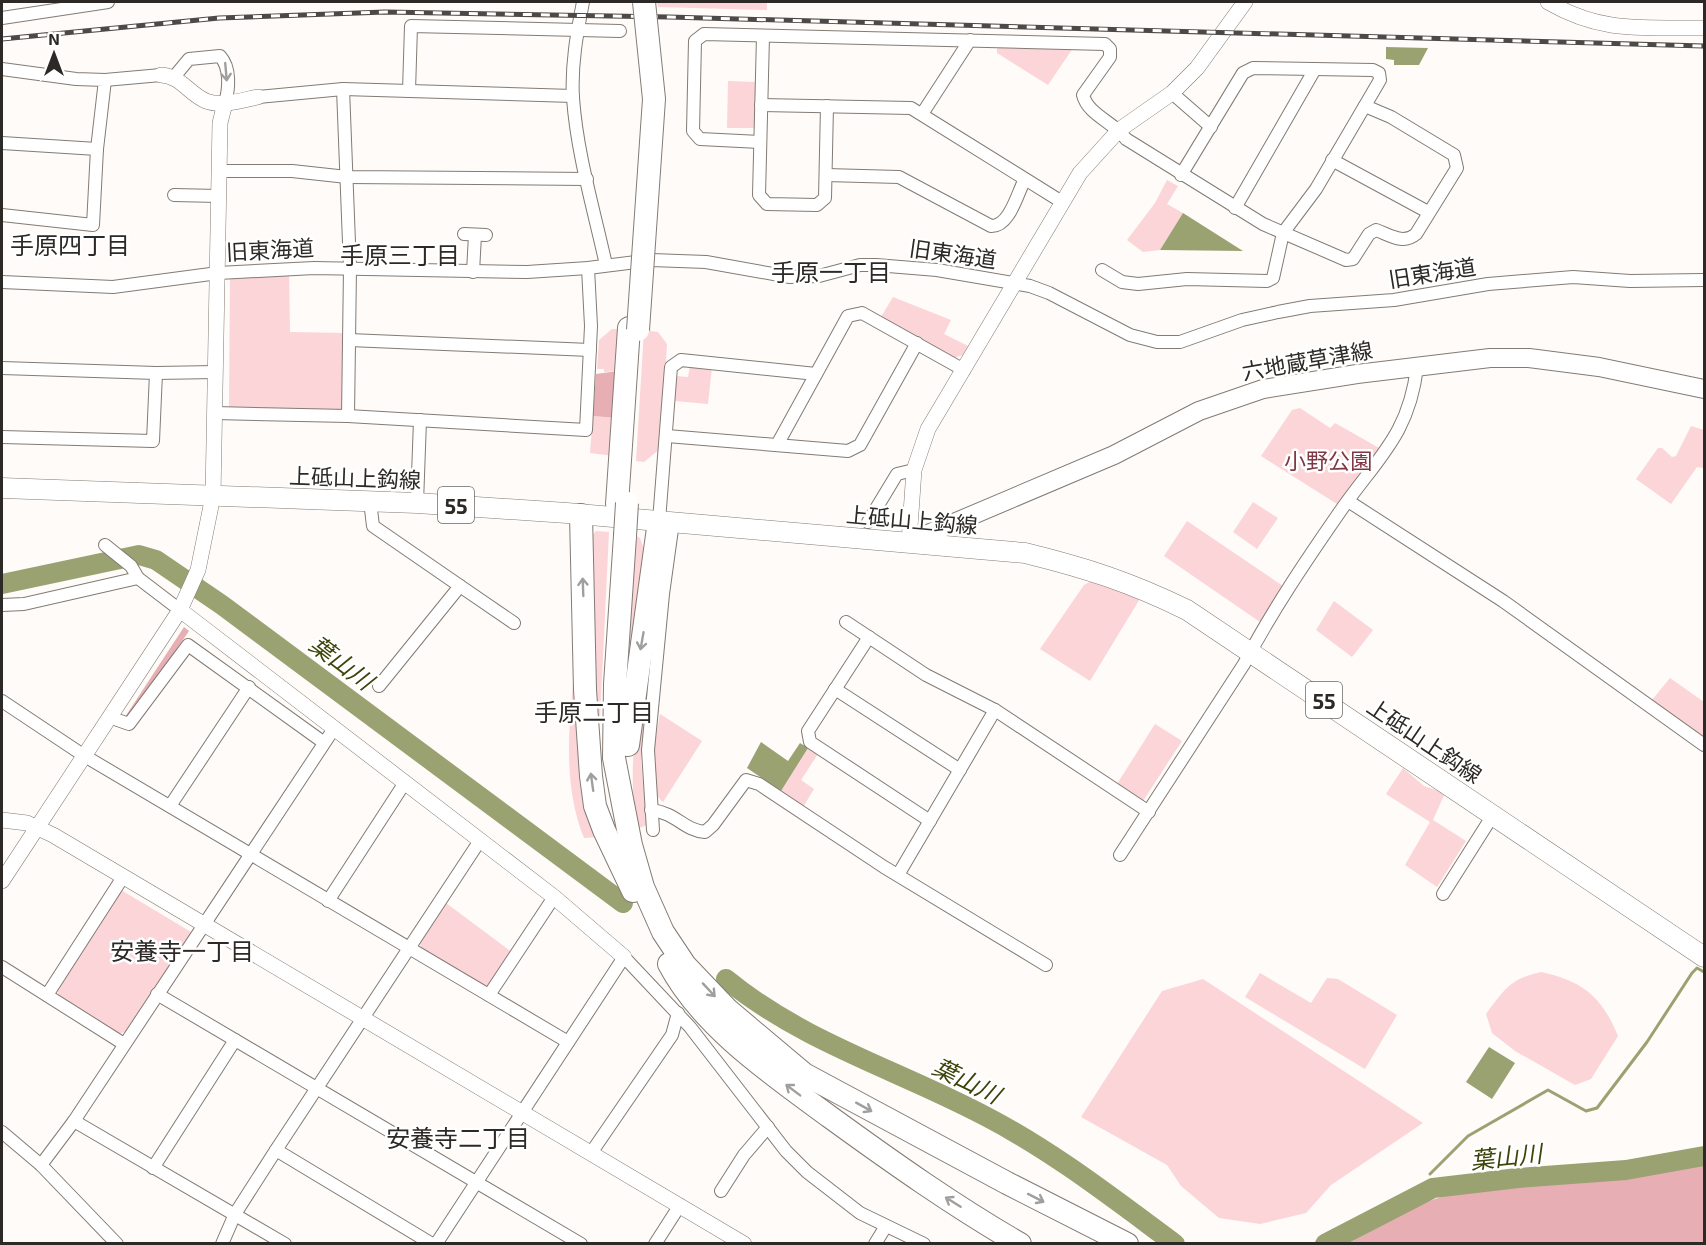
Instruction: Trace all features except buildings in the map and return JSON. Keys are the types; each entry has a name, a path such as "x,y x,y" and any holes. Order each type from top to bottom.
{"highway":[{"path":"631,2 642,100 633,329 620,536 614,758 624,812 643,887 663,932 685,965 728,1010 804,1074 1110,1238 1127,1244"},
{"path":"633,329 654,99 644,2"},
{"path":"581,514 585,690 595,806 643,915 674,975 714,1023 736,1044 887,1158 1020,1244"},
{"path":"624,812 628,732 666,521"},
{"path":"620,536 604,685 606,755 611,806 626,876"}],"main road":[{"name":"六地蔵草津線","path":"909,542 1028,494 1199,411 1263,389 1490,358 1529,358 1599,367 1704,389"},
{"name":"上砥山上鈎線","path":"2,488 417,503 581,514 1025,554 1089,568 1139,586 1187,609 1704,957"}],"street":[{"path":"2,18 108,2"},
{"path":"583,2 578,30 573,96 587,179 606,265"},
{"path":"909,542 914,470 928,429 1017,284 1080,173 1119,130 1172,93 1216,45 1245,2"},
{"path":"1548,2 1567,13 1597,24 1704,28"},
{"path":"409,91 411,26 620,32"},
{"path":"760,142 700,139 693,132 695,41 704,34 1105,44 1110,49 1110,57 1083,95 1086,106 1119,130 1126,140 1235,208 1283,233 1346,260 1353,259 1369,234 1376,230 1409,240 1416,234 1457,168 1454,155 1391,117 1365,106"},
{"path":"763,36 759,195 767,204 817,205 825,198 827,106"},
{"path":"922,114 970,40"},
{"path":"2,69 76,79 105,80 167,76 189,59 220,56 226,63 228,93 220,123 213,496 198,570 189,596 2,881"},
{"path":"1102,270 1122,282 1138,284 1187,279 1267,281 1273,278 1283,233 1316,189 1380,80 1379,74 1373,70 1253,68 1243,73 1181,175"},
{"path":"1235,208 1315,69"},
{"path":"167,76 204,100 225,103 343,89 573,96"},
{"path":"2,215 93,225 97,149 105,80"},
{"path":"343,89 350,268 348,416"},
{"path":"1172,93 1211,127"},
{"path":"762,105 911,108 1024,181 1062,202"},
{"path":"2,143 97,149"},
{"path":"1332,160 1428,212"},
{"path":"219,171 292,171 347,177 587,179"},
{"path":"826,175 899,177 991,226 1004,222 1024,181"},
{"path":"174,195 218,196"},
{"path":"473,272 475,235"},
{"name":"旧東海道","path":"2,282 113,287 218,273 350,268 473,272 588,268 651,260 706,262 790,277 819,276 860,265 876,265 937,270 1017,284 1049,293 1130,335 1157,342 1180,342 1267,314 1310,306 1394,300 1488,284 1573,277 1630,281 1704,280"},
{"path":"215,412 348,416 586,430 590,350 588,268"},
{"path":"777,445 848,316 862,313 964,370"},
{"path":"349,340 590,350"},
{"path":"667,436 848,451 860,445 916,343"},
{"path":"652,830 648,750 663,594 671,367 681,360 816,374"},
{"path":"1120,855 1251,650 1256,638 1348,501 1397,436 1412,402 1417,367"},
{"path":"2,368 156,373 216,372"},
{"path":"2,438 153,441 156,373"},
{"path":"417,503 420,420"},
{"path":"868,522 897,474 914,470"},
{"path":"370,501 373,526 514,623"},
{"path":"1348,501 1503,601 1704,745"},
{"path":"105,544 130,566 138,578 180,610 328,736"},
{"path":"2,605 24,604 138,578"},
{"path":"379,686 460,586"},
{"path":"846,622 926,675 995,710 1149,812"},
{"path":"869,637 808,731 810,742 930,821"},
{"path":"109,717 129,724 188,645 249,687 404,784 554,897 624,957 678,1013 786,1151 834,1195 886,1226 924,1244"},
{"path":"170,806 249,687"},
{"path":"835,689 960,770"},
{"path":"2,701 83,755 568,1042"},
{"path":"898,874 995,710"},
{"path":"41,1165 74,1121 328,736"},
{"path":"651,810 668,812 694,831 705,832 713,825 746,780 759,784 898,874 1046,965"},
{"path":"328,901 404,784"},
{"path":"1443,894 1493,815"},
{"path":"2,820 37,827 744,1244"},
{"path":"222,1244 235,1214 362,1017 479,842"},
{"path":"47,995 123,877"},
{"path":"489,995 554,897"},
{"path":"276,1150 434,1244 624,957"},
{"path":"2,967 124,1044"},
{"path":"157,994 582,1244"},
{"path":"591,1153 672,1035 678,1013"},
{"path":"153,1168 235,1040"},
{"path":"74,1121 285,1244"},
{"path":"721,1191 744,1155 768,1127"},
{"path":"2,1132 41,1165 117,1244"},
{"path":"655,1244 680,1205"},
{"path":"875,1244 886,1226"}],"green space":[{"path":"657,2 767,2 767,10 658,7"},
{"path":"997,47 1073,48 1048,85 997,53"},
{"path":"728,81 756,82 756,128 727,128"},
{"path":"1167,180 1178,186 1167,204 1183,213 1160,250 1143,252 1127,240 1155,203"},
{"path":"289,274 290,332 344,333 343,408 340,410 229,407 230,278"},
{"path":"893,297 951,320 944,334 968,346 963,355 954,358 881,317"},
{"path":"612,329 622,329 618,371 604,372 604,369 597,369 599,340"},
{"path":"644,330 658,332 667,344 661,448 644,462 636,461"},
{"path":"690,365 712,367 708,404 675,401 676,376 688,377"},
{"name":"小野公園","path":"1300,408 1330,428 1335,423 1381,449 1337,504 1261,456 1292,410"},
{"path":"593,416 616,418 614,456 590,453"},
{"path":"1691,426 1704,430 1704,468 1697,467 1671,504 1636,479 1658,448 1662,448 1672,457 1676,456"},
{"path":"1253,502 1278,518 1257,549 1233,532"},
{"path":"1187,521 1283,586 1260,622 1164,556"},
{"path":"596,531 609,532 600,718 593,717 590,538"},
{"path":"632,534 640,538 646,555 628,689 622,664"},
{"path":"1093,580 1141,597 1090,681 1040,649 1084,585"},
{"path":"1334,601 1373,630 1352,657 1316,630"},
{"path":"652,623 652,667 641,761 647,825 637,829 634,803 634,752 639,700"},
{"path":"575,664 600,837 584,838 572,796 569,730"},
{"path":"1670,678 1704,702 1704,738 1652,700"},
{"path":"660,714 702,741 663,802 654,786 653,774 654,747"},
{"path":"1155,724 1182,741 1143,801 1117,784"},
{"path":"808,748 818,754 801,780 814,789 803,807 781,791"},
{"path":"1403,768 1424,786 1445,793 1433,820 1466,841 1437,887 1405,865 1430,822 1386,794"},
{"path":"121,890 191,932 127,1031 119,1034 59,996 57,989"},
{"path":"446,903 513,953 492,984 484,986 422,951 420,943"},
{"path":"1541,972 1580,986 1598,1001 1612,1022 1618,1036 1591,1079 1575,1085 1515,1051 1492,1033 1486,1014 1498,998 1515,982"},
{"path":"1260,973 1311,1003 1327,978 1338,979 1397,1015 1365,1069 1245,997"},
{"path":"1203,979 1423,1123 1331,1185 1306,1213 1260,1224 1219,1218 1181,1186 1167,1165 1081,1117 1162,991"}],"shaded area":[{"path":"1386,47 1428,48 1419,65 1394,65 1394,60 1386,59"},
{"path":"1183,213 1243,251 1160,250"},
{"path":"618,371 616,418 593,416 596,374"},
{"path":"184,627 189,631 128,719 125,717"},
{"path":"761,742 788,761 800,743 808,748 781,791 747,768"},
{"path":"1489,1047 1515,1063 1492,1099 1466,1082"},
{"path":"1704,1163 1704,1243 1349,1243 1420,1204 1456,1192 1667,1172"}],"waterway":[{"name":"葉山川","path":"2,584 139,555 156,560 222,605 623,903"},
{"path":"1430,1174 1468,1136 1548,1090 1586,1111 1597,1108 1647,1042 1692,973 1697,968 1704,972"},
{"name":"葉山川","path":"726,979 787,1021 954,1100 1036,1145 1175,1244"},
{"name":"葉山川","path":"1325,1244 1433,1188 1518,1178 1626,1170 1704,1156"},
{"name":"葉山川","path":"1417,1198 1433,1188"}],"railway":[{"path":"2,39 219,18 385,12 669,17 1704,46"}],"district":[{"name":"手原四丁目","path":"70,244"},
{"name":"手原三丁目","path":"400,254"},
{"name":"手原一丁目","path":"831,271"},
{"name":"手原二丁目","path":"594,711"},
{"name":"安養寺一丁目","path":"182,950"},
{"name":"安養寺二丁目","path":"458,1137"}]}
